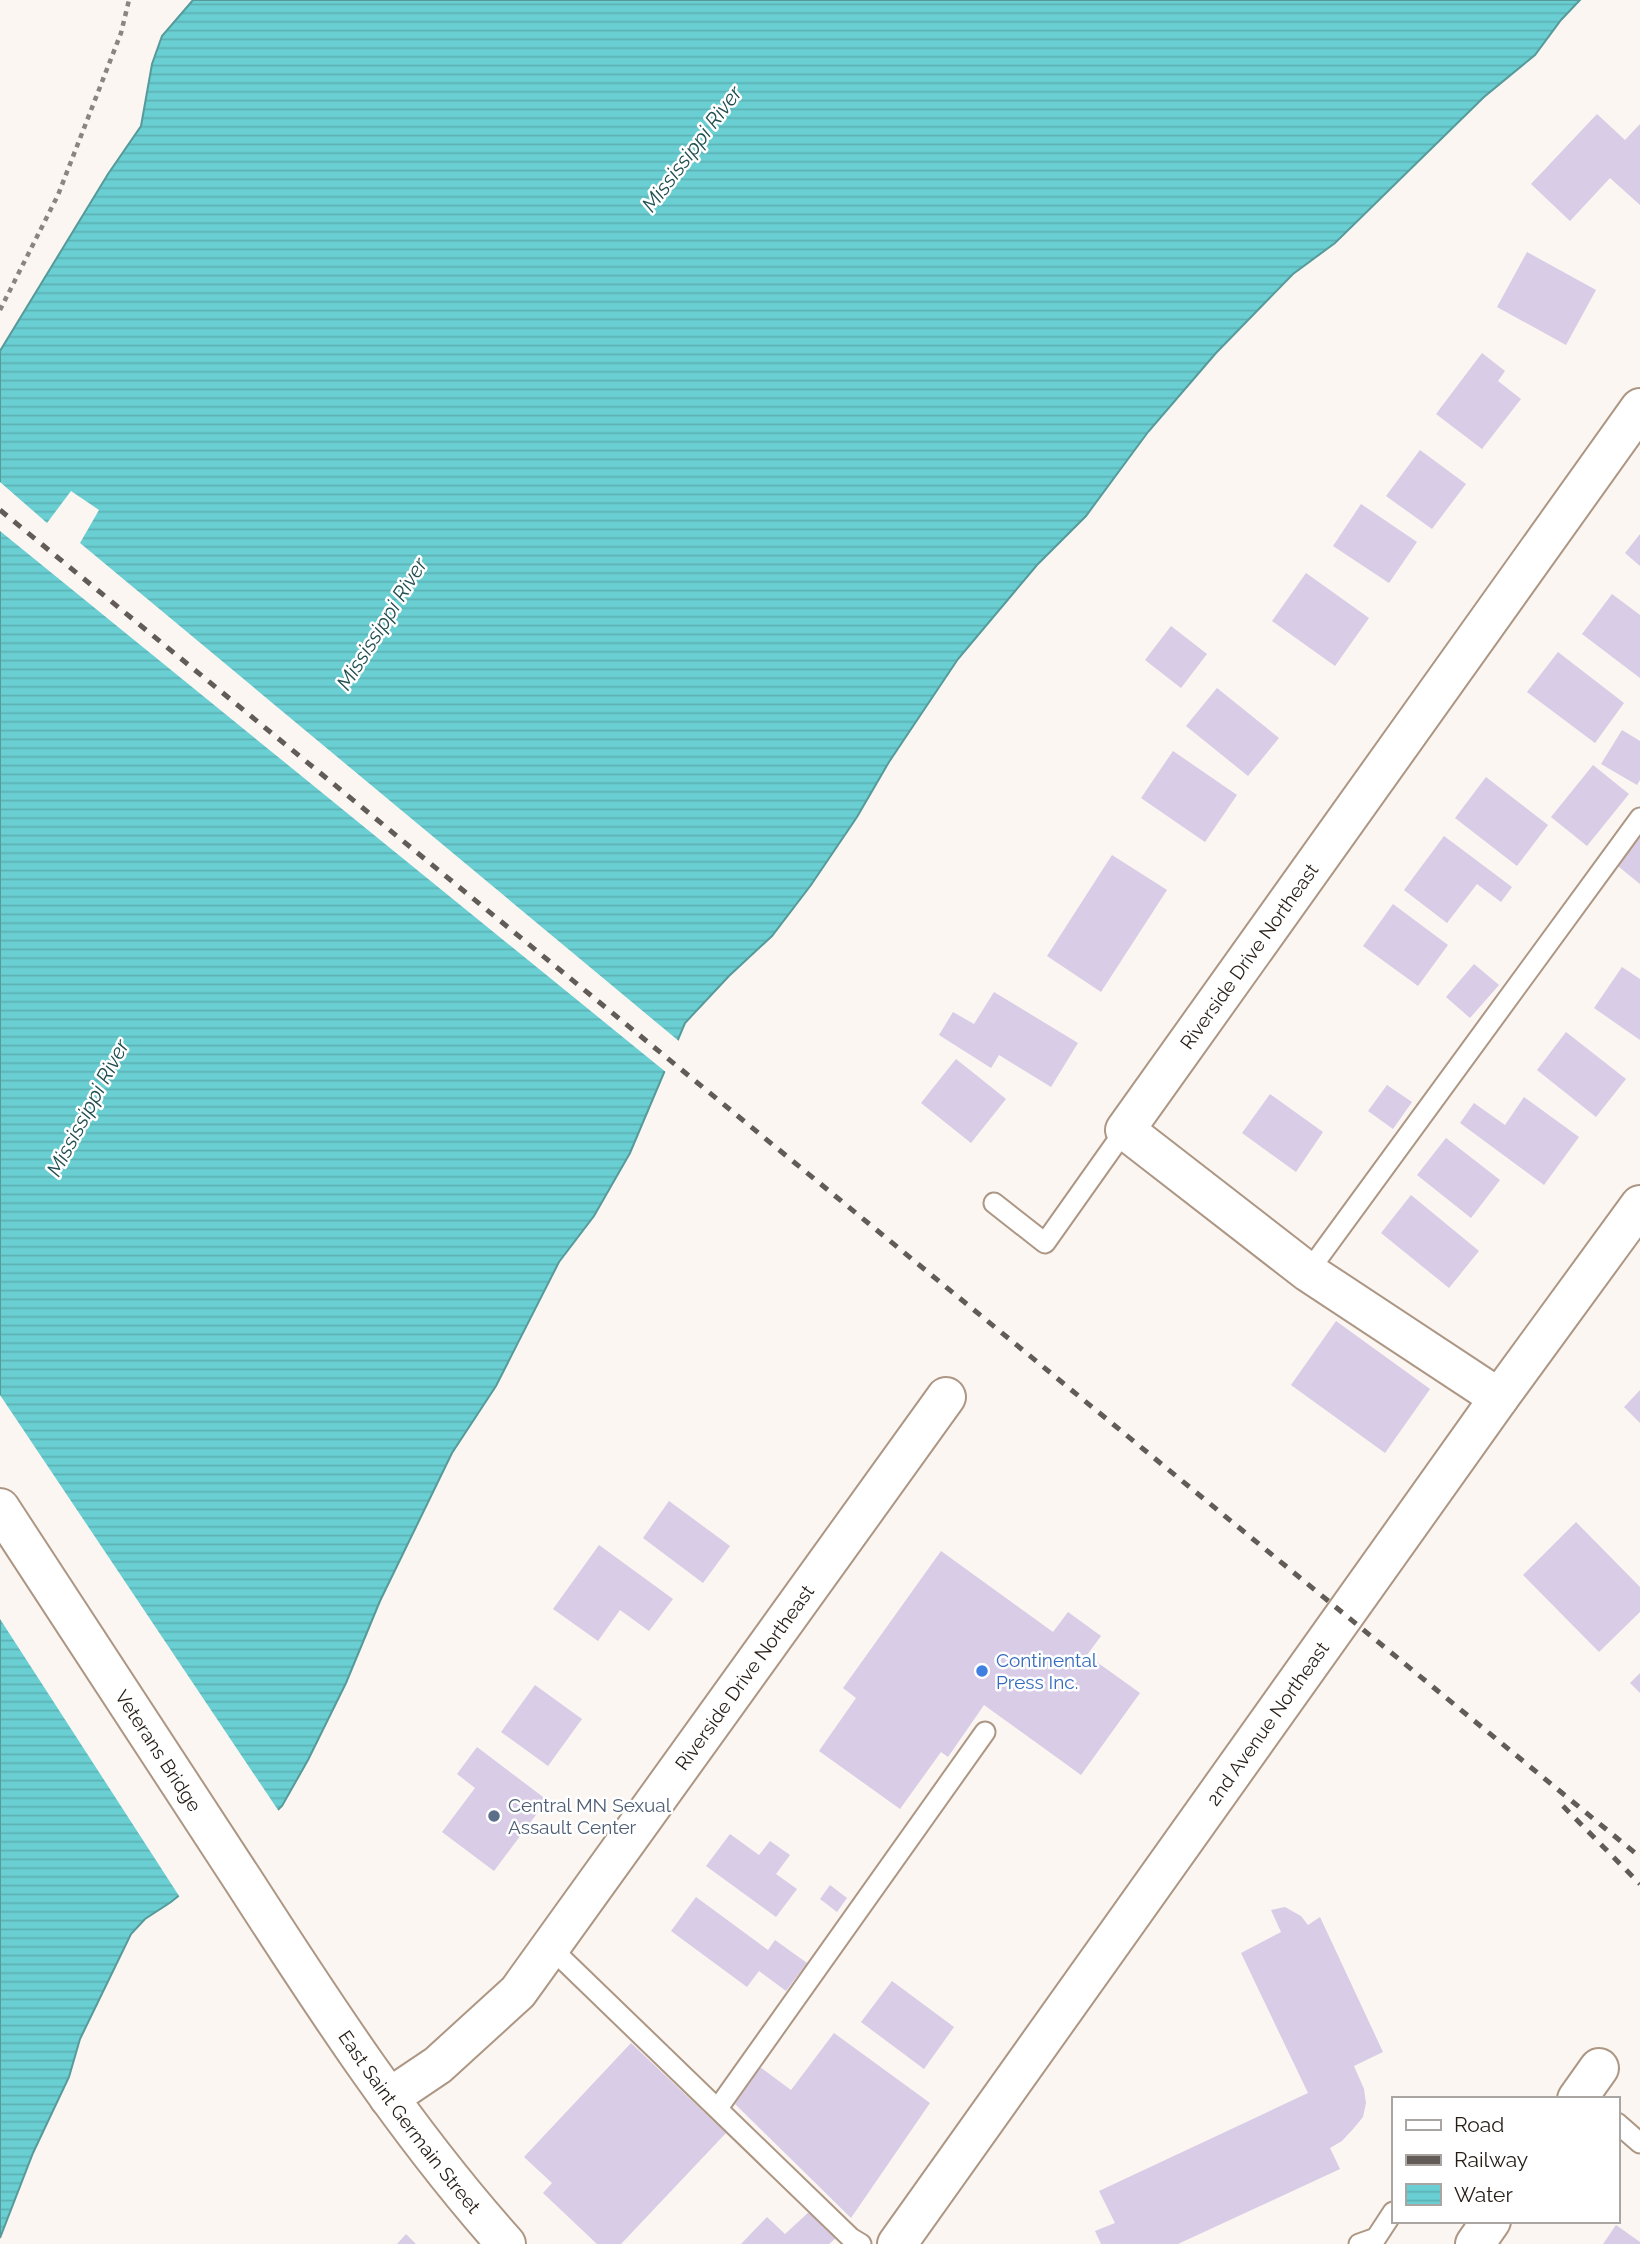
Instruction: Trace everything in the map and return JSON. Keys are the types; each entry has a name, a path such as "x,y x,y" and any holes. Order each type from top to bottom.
{"street":[{"name":"Riverside Drive Northeast","path":"1125,1130 1640,408"},
{"path":"1125,1130 1308,1272 1499,1398"},
{"name":"2nd Avenue Northeast","path":"897,2244 1499,1398 1640,1205"},
{"name":"Riverside Drive Northeast","path":"388,2098 438,2065 518,1992 946,1397"},
{"name":"Veterans Bridge","path":"0,1508 317,1995"},
{"name":"East Saint Germain Street","path":"317,1995 388,2098 463,2196 506,2244"},
{"path":"1475,2244 1490,2223"}],"lane":[{"path":"1308,1272 1640,818"},
{"path":"993,1202 1045,1243 1125,1130"},
{"path":"718,2108 985,1732"},
{"path":"550,1947 861,2244"},
{"path":"1619,2125 1640,2143"},
{"path":"1373,2242 1392,2214"}],"path":[{"path":"0,310 58,195 121,33 129,0"}],"water":[{"name":"Mississippi River","path":"193,0 1580,0 1535,55 1484,97 1335,243 1293,274 1216,353 1148,432 1086,516 1037,565 958,659 889,762 857,817 772,936 729,976 685,1023 630,1153 594,1216 559,1262 496,1386 452,1453 380,1601 346,1683 282,1806 240,1846 171,1902 145,1919 131,1934 80,2039 69,2077 33,2153 0,2238 0,351 108,174 141,126 152,64 162,36"}],"pier":[{"path":"0,482 47,523 71,491 99,510 80,543 680,1042 667,1073 0,531"},
{"path":"0,1395 280,1813 242,1849 181,1899 0,1619"}],"building":[{"path":"1597,114 1625,140 1640,124 1640,205 1610,178 1570,221 1531,184"},
{"path":"1527,252 1596,290 1566,345 1497,307"},
{"path":"1482,353 1505,371 1498,381 1521,399 1482,449 1436,414"},
{"path":"1420,450 1466,484 1432,529 1386,496"},
{"path":"1361,504 1417,542 1389,583 1333,546"},
{"path":"1640,534 1640,566 1625,553"},
{"path":"1306,573 1369,618 1335,666 1272,621"},
{"path":"1612,594 1640,615 1640,678 1582,634"},
{"path":"1171,626 1207,654 1181,688 1145,660"},
{"path":"1558,652 1624,703 1595,743 1527,692"},
{"path":"1217,688 1279,738 1248,776 1186,726"},
{"path":"1622,730 1640,741 1640,780 1637,785 1601,764"},
{"path":"1173,751 1237,795 1205,842 1141,798"},
{"path":"1593,765 1629,794 1587,846 1551,817"},
{"path":"1486,777 1548,825 1517,866 1455,818"},
{"path":"1640,828 1640,884 1613,862"},
{"path":"1444,836 1512,887 1501,902 1477,884 1447,923 1404,890"},
{"path":"1112,855 1167,890 1101,992 1047,956"},
{"path":"1393,904 1448,945 1418,986 1363,946"},
{"path":"1474,964 1499,985 1470,1018 1446,997"},
{"path":"1622,967 1640,979 1640,1040 1594,1008"},
{"path":"994,992 1078,1043 1051,1087 999,1055 991,1068 939,1035 953,1012 974,1024"},
{"path":"1566,1032 1626,1079 1596,1117 1537,1070"},
{"path":"956,1059 1006,1099 971,1143 921,1103"},
{"path":"1387,1085 1412,1102 1393,1129 1368,1111"},
{"path":"1270,1094 1323,1132 1296,1172 1242,1133"},
{"path":"1524,1097 1579,1137 1544,1185 1460,1123 1474,1103 1505,1125"},
{"path":"1446,1138 1500,1180 1471,1218 1417,1175"},
{"path":"1411,1195 1479,1251 1449,1288 1381,1233"},
{"path":"1336,1321 1430,1389 1385,1453 1291,1385"},
{"path":"1640,1390 1640,1423 1624,1407"},
{"path":"669,1501 730,1546 703,1583 643,1538"},
{"path":"1576,1522 1640,1587 1640,1612 1599,1652 1523,1575"},
{"path":"599,1545 673,1599 649,1631 620,1610 598,1641 553,1609"},
{"name":"Continental Press Inc.","path":"941,1551 1053,1632 1068,1612 1101,1636 1087,1655 1140,1693 1081,1775 984,1705 948,1757 941,1752 900,1809 819,1751 856,1698 843,1688"},
{"path":"1640,1673 1640,1693 1630,1683"},
{"path":"535,1685 582,1719 548,1766 501,1732"},
{"name":"Central MN Sexual Assault Center","path":"477,1747 547,1800 494,1871 442,1832 475,1788 457,1774"},
{"path":"730,1834 759,1855 770,1841 790,1855 776,1874 797,1889 776,1917 706,1866"},
{"path":"830,1885 847,1898 837,1912 820,1899"},
{"path":"696,1897 768,1950 775,1940 807,1963 786,1991 759,1971 747,1987 671,1931"},
{"path":"1285,1907 1301,1916 1308,1925 1320,1917 1383,2052 1354,2066 1364,2089 1366,2103 1363,2117 1342,2141 1330,2148 1340,2169 1178,2244 1101,2244 1095,2231 1115,2223 1099,2191 1308,2093 1241,1953 1281,1932 1271,1910"},
{"path":"892,1981 954,2027 924,2069 861,2022"},
{"path":"834,2033 930,2103 851,2218 735,2104 760,2067 791,2090"},
{"path":"631,2043 726,2133 621,2244 597,2244 543,2193 552,2183 524,2157"},
{"path":"810,2211 836,2238 829,2244 741,2244 767,2217 785,2234"},
{"path":"1616,2225 1640,2242 1640,2244 1603,2244"},
{"path":"406,2234 416,2244 397,2244"}],"railway":[{"path":"0,510 1640,1857"},
{"path":"1563,1806 1640,1884"}],"place":[{"name":"Continental Press Inc.","path":"982,1671"},
{"name":"Central MN Sexual Assault Center","path":"494,1816"}]}
